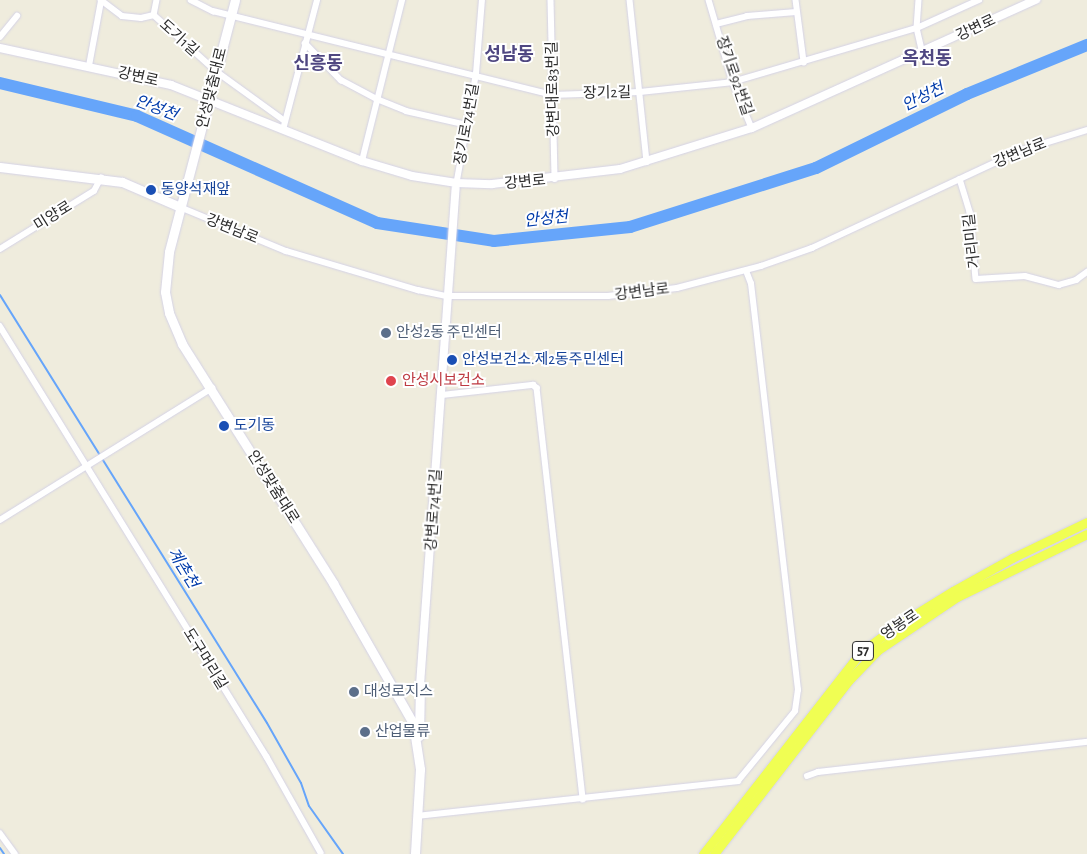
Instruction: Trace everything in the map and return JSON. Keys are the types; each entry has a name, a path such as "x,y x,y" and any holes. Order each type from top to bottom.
{"main road":[{"name":"안성맞춤대로","path":"235,0 169,252 165,292 169,313 182,344 212,388 333,584 413,723 418,757 414,854"},
{"path":"0,167 101,178 139,188 181,203"},
{"name":"영봉로","path":"703,854 862,652 896,626 953,591 1012,558 1087,522"},
{"name":"영봉로","path":"714,854 844,686 878,650 957,597 1087,534"},
{"path":"418,757 420,685"},
{"path":"401,702 417,701"}],"street":[{"path":"89,66 101,0 122,16 141,18 154,15"},
{"name":"도기1길","path":"157,0 154,15 216,71 285,121"},
{"name":"장기2길","path":"191,0 213,11 232,13 552,95 640,92 733,82 917,28 979,0"},
{"path":"283,130 317,0"},
{"path":"362,161 402,0"},
{"name":"장기로74번길","path":"456,185 476,74 482,0"},
{"name":"강변대로83번길","path":"551,0 555,179"},
{"path":"630,0 647,162"},
{"name":"장기로92번길","path":"709,0 733,82 752,128"},
{"path":"796,0 796,12 804,62"},
{"path":"918,0 917,28 923,54"},
{"name":"강변로","path":"0,48 171,84 208,104 283,130 362,161 412,176 456,185 492,184 555,179 647,162 752,128 923,54 1036,0"},
{"name":"장기로92번길","path":"716,24 747,16 796,12"},
{"path":"0,37 17,16"},
{"path":"305,43 341,80 377,99 406,111 467,125"},
{"name":"강변남로","path":"181,203 286,251 446,296 608,296 677,288 746,271 812,248 1022,150 1087,130"},
{"name":"미양로","path":"0,249 94,191 101,178"},
{"name":"거리미길","path":"960,179 970,212 976,278 1025,276 1059,284 1076,280 1087,272"},
{"name":"강변로74번길","path":"413,723 420,685 442,395 446,296 456,185"},
{"path":"417,816 583,800 738,781 798,704 752,294 746,271"},
{"name":"도구머리길","path":"0,326 89,465 267,757 321,853"},
{"path":"442,395 533,385 537,388 583,800"},
{"path":"0,520 212,388"},
{"path":"807,776 818,772 1087,742"},
{"path":"0,833 15,854"}],"waterway":[{"name":"안성천","path":"0,83 137,116 377,223 494,241 630,227 816,168 967,94 1087,45"},
{"name":"계촌천","path":"0,295 267,723 301,783 309,806 343,854"},
{"path":"0,848 4,854"}],"place":[{"name":"동양석재앞","path":"151,190"},
{"name":"안성2동 주민센터","path":"386,333"},
{"name":"안성보건소.제2동주민센터","path":"452,360"},
{"name":"안성시보건소","path":"391,381"},
{"name":"도기동","path":"224,426"},
{"name":"대성로지스","path":"354,692"},
{"name":"산업물류","path":"365,732"}],"district":[{"name":"성남동","path":"509,55"},
{"name":"옥천동","path":"927,59"},
{"name":"신흥동","path":"318,64"}]}
